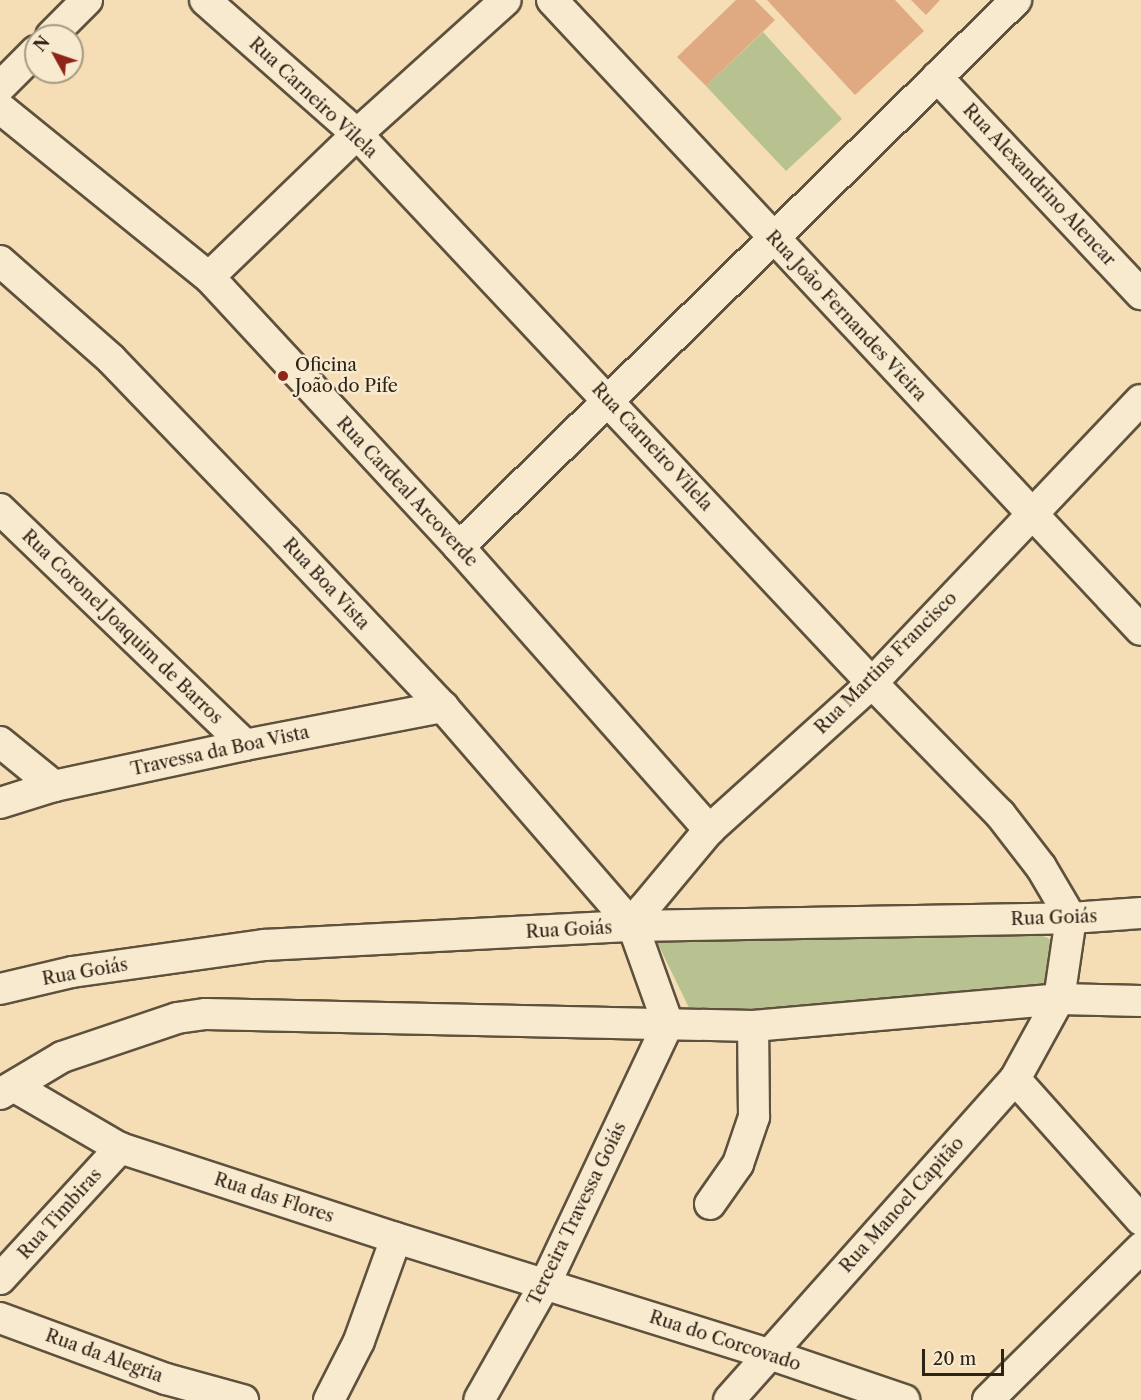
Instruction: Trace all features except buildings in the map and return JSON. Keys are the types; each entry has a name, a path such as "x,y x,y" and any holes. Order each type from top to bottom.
{"street":[{"path":"63,24 87,0"},
{"name":"Rua Carneiro Vilela","path":"205,0 357,134 872,682 1000,814 1041,867 1071,918"},
{"path":"209,277 357,134 506,0"},
{"name":"Rua João Fernandes Vieira","path":"552,0 1030,515 1141,630"},
{"path":"459,547 1016,0"},
{"path":"0,87 24,63"},
{"name":"Rua Alexandrino Alencar","path":"937,77 1141,294"},
{"name":"Rua Cardeal Arcoverde","path":"0,108 209,277 459,547 709,830"},
{"name":"Rua Boa Vista","path":"0,261 111,359 442,707 633,926"},
{"name":"Rua Martins Francisco","path":"633,926 644,908 709,830 872,682 1141,400"},
{"name":"Rua Coronel Joaquim de Barros","path":"0,509 245,745"},
{"name":"Travessa da Boa Vista","path":"0,803 54,786 245,745 442,707"},
{"path":"0,742 54,786"},
{"name":"Rua Goiás","path":"0,989 72,972 264,945 633,926 1071,918 1141,914"},
{"path":"1059,999 1071,918"},
{"path":"633,926 668,1024"},
{"path":"7,1091 73,1053 177,1018 206,1014 753,1026 1059,999 1141,1001"},
{"name":"Rua Manoel Capitão","path":"729,1400 1015,1079 1059,999"},
{"name":"Terceira Travessa Goiás","path":"479,1400 546,1284 668,1024"},
{"path":"710,1204 738,1164 754,1118 753,1026"},
{"path":"1015,1079 1141,1220"},
{"name":"Rua das Flores","path":"7,1091 120,1148 546,1284"},
{"name":"Rua Timbiras","path":"0,1279 120,1148"},
{"path":"329,1400 359,1341 396,1238"},
{"path":"988,1400 1141,1248"},
{"name":"Rua do Corcovado","path":"546,1284 769,1354 904,1400"},
{"name":"Rua da Alegria","path":"0,1318 166,1379 243,1400"}],"green space":[{"path":"763,32 842,119 786,171 706,86"},
{"path":"1029,931 1048,938 1060,950 1044,990 761,1015 692,1014 656,940"}],"place":[{"name":"Oficina João do Pife","path":"283,376"}]}
